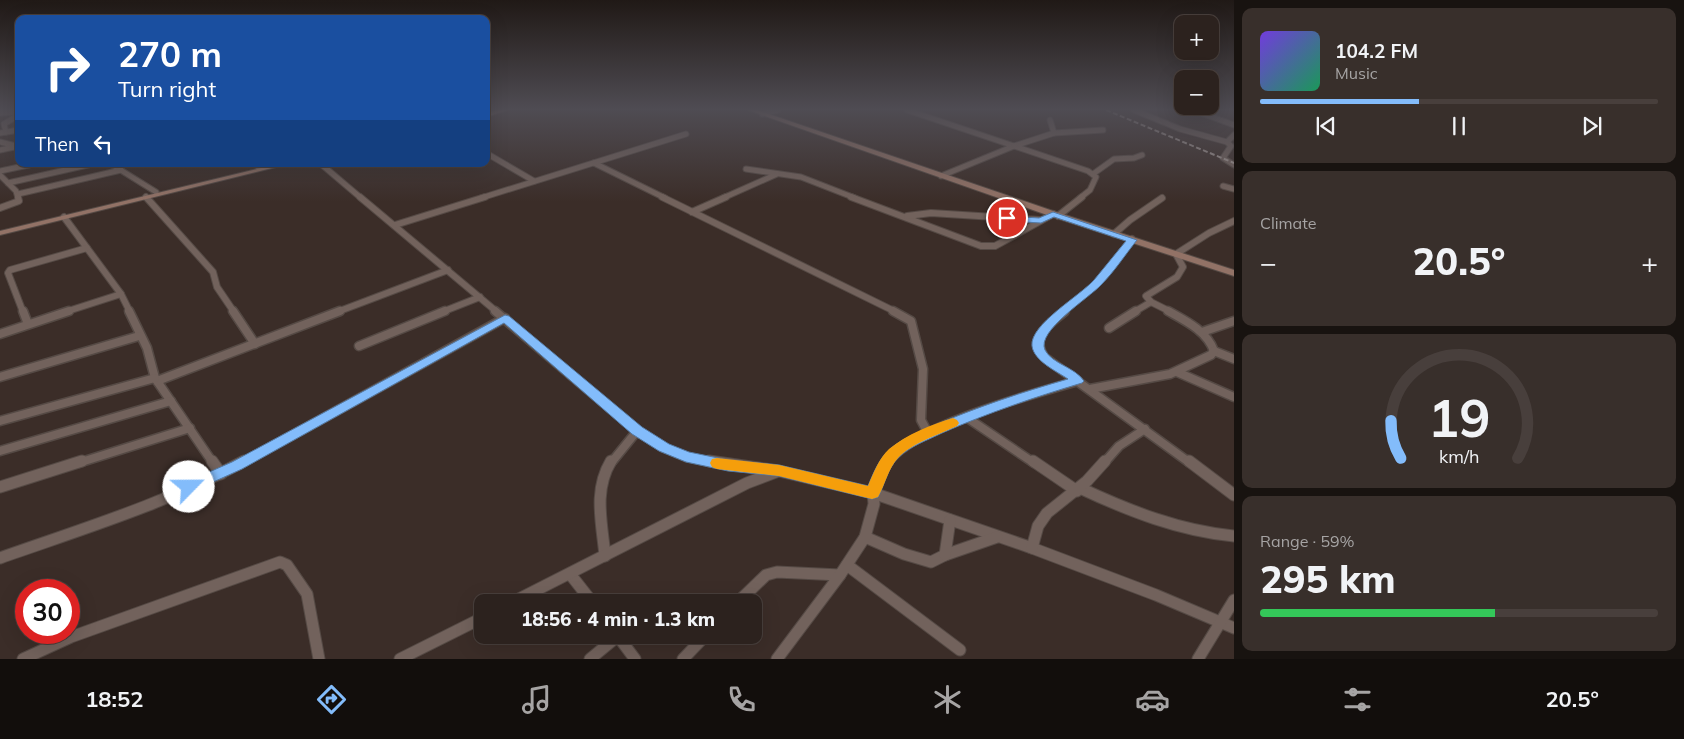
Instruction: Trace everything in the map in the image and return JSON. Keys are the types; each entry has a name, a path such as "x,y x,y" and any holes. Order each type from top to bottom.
{"street":[{"path":"394,225 665,141"},
{"path":"839,141 1056,215 1234,272"},
{"path":"746,169 807,179 878,208 986,247 995,246 1041,220 1056,215 1090,190 1096,180 1093,174 998,141"},
{"path":"941,176 1030,141"},
{"path":"1217,141 1231,145 1223,158 1234,165"},
{"path":"0,142 15,146"},
{"path":"0,150 15,146"},
{"path":"490,155 534,181"},
{"path":"1093,174 1114,159 1134,158 1142,155"},
{"path":"594,163 911,321 923,369 921,420 928,433"},
{"path":"0,208 19,202 18,194 0,173 22,167"},
{"path":"8,183 79,167"},
{"path":"116,167 156,192"},
{"path":"0,231 254,167"},
{"path":"0,231 272,167"},
{"path":"325,167 637,431 664,448 686,457 739,467 779,471 872,493 1032,548 1156,595 1234,628"},
{"path":"18,194 121,170"},
{"path":"692,212 778,173"},
{"path":"1223,186 1234,189"},
{"path":"146,197 213,272 217,287 255,344"},
{"path":"1114,234 1130,220 1162,198"},
{"path":"904,216 931,213 1041,220"},
{"path":"64,217 121,294 139,336 147,348 156,379 221,474"},
{"path":"1176,254 1222,226 1234,221"},
{"path":"1222,226 1234,229"},
{"path":"1132,240 1097,283 1051,322 1038,338 1038,347 1044,357 1234,495"},
{"path":"28,324 8,273 10,270 88,248"},
{"path":"1176,254 1183,267 1181,272 1177,277 1146,296 1151,302 1202,332 1214,346 1214,351"},
{"path":"0,420 156,379 255,344 448,270"},
{"path":"0,334 121,294"},
{"path":"358,346 480,297"},
{"path":"1109,328 1151,302"},
{"path":"0,558 137,509 221,474 505,318"},
{"path":"1202,332 1234,321"},
{"path":"0,377 139,336"},
{"path":"1090,389 1176,372 1214,351"},
{"path":"1214,351 1234,359"},
{"path":"1176,372 1234,397"},
{"path":"778,659 844,570 864,537 874,504 872,493 883,468 894,453 928,433 966,417 1031,394 1078,381"},
{"path":"0,451 171,401"},
{"path":"966,417 1078,489 1155,518 1204,532 1234,536"},
{"path":"0,487 190,428"},
{"path":"1032,548 1038,526 1047,513 1078,489 1120,446 1145,429"},
{"path":"605,556 600,498 601,485 605,472 611,462 637,431"},
{"path":"739,467 747,483"},
{"path":"530,594 747,483 779,471"},
{"path":"946,555 950,520"},
{"path":"864,537 904,554 931,562 997,536"},
{"path":"23,659 71,637 192,596 280,562 287,565 307,594 319,659"},
{"path":"746,594 766,575 777,572 844,570 960,650"},
{"path":"570,574 586,594"},
{"path":"1198,659 1234,600"},
{"path":"400,659 474,622"},
{"path":"590,659 608,644"},
{"path":"623,644 635,659"},
{"path":"683,659 697,644"}],"railway":[{"path":"1180,141 1234,163"}],"slow traffic":[{"path":"717,463 779,471 872,493 883,468 894,453 916,439 953,423"}],"route":[{"path":"189,487 221,474 505,318 637,431 664,448 686,457 728,465 779,471 872,493 883,468 894,453 916,439 966,417 1031,394 1078,381 1044,357 1038,347 1038,338 1051,322 1097,283 1132,240 1053,214 1041,220 1007,218"}]}
